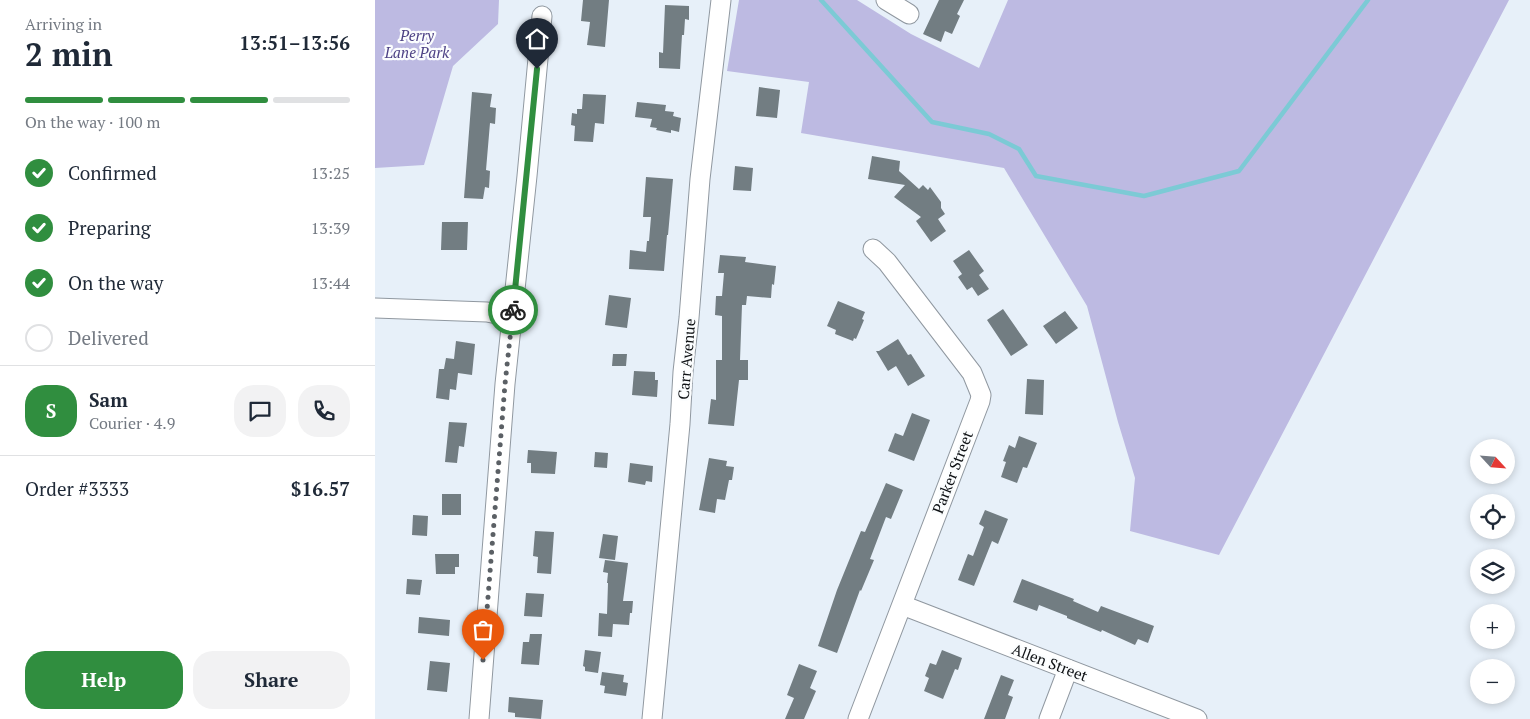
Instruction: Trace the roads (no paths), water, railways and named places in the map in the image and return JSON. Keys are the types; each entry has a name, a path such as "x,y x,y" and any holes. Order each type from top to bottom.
{"street":[{"name":"Carr Avenue","path":"652,719 680,424 700,179 721,0"},
{"path":"886,0 909,14"},
{"path":"479,719 505,384 542,16"},
{"name":"Parker Street","path":"858,719 981,395 975,378 967,366 887,262 873,249"},
{"path":"375,308 487,312 512,318"},
{"name":"Allen Street","path":"902,605 1197,719"},
{"path":"1049,719 1068,669"}],"waterway":[{"path":"821,0 932,122 989,134 1019,149 1036,176 1144,196 1239,171 1368,0"}],"park label":[{"name":"Perry Lane Park","path":"417,44"}]}
